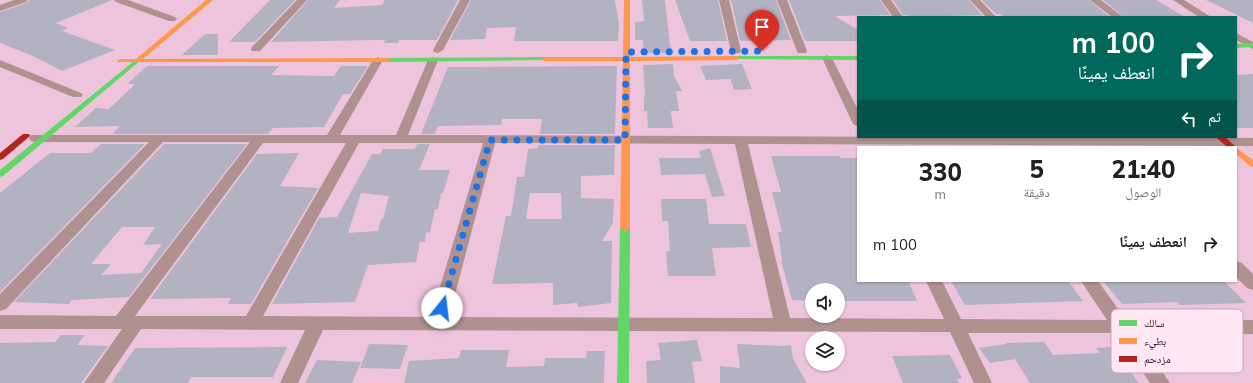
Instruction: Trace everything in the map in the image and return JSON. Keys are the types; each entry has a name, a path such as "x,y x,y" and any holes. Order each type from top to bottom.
{"main road":[{"path":"169,22 196,0"},
{"path":"0,174 39,134 136,61 210,0"},
{"path":"623,383 626,0"},
{"path":"1237,46 1252,47"},
{"path":"1237,53 1252,47"},
{"path":"167,49 152,48 133,51 117,64 136,61 378,60 434,53 857,58"},
{"path":"252,49 272,49"},
{"path":"626,55 736,51 857,50"},
{"path":"0,157 23,138"},
{"path":"1237,151 1253,164"}],"street":[{"path":"0,8 23,0"},
{"path":"119,0 169,22"},
{"path":"252,49 302,0"},
{"path":"400,140 434,53 465,0"},
{"path":"724,0 736,51"},
{"path":"782,0 802,51"},
{"path":"886,0 897,16"},
{"path":"975,0 990,16"},
{"path":"1095,0 1117,16"},
{"path":"1178,0 1204,16"},
{"path":"1237,37 1252,47"},
{"path":"828,58 857,120"},
{"path":"331,139 378,60"},
{"path":"0,62 77,95"},
{"path":"23,138 39,134 159,139 625,140 1116,144 1229,144 1253,142"},
{"path":"0,305 159,139"},
{"path":"93,383 129,322 259,139"},
{"path":"251,323 354,140"},
{"path":"438,324 490,140"},
{"path":"741,141 783,325"},
{"path":"1237,268 1253,284"},
{"path":"934,282 983,383"},
{"path":"1089,282 1111,313"},
{"path":"0,322 1111,326"},
{"path":"290,383 317,323"},
{"path":"1243,327 1253,327"},
{"path":"1154,373 1161,383"}],"building":[{"path":"30,0 112,0 56,23 68,28 62,31 115,50 62,71 33,56 0,43 0,12 26,3"},
{"path":"270,0 295,0 255,42 229,42"},
{"path":"308,0 340,0 334,8 382,5 385,0 458,0 437,40 399,40 398,43 384,43 385,40 271,42"},
{"path":"471,0 615,0 619,25 618,41 514,41 516,27 487,28 485,39 450,40"},
{"path":"642,0 665,0 671,53 644,53 643,40 635,40 635,22 644,21"},
{"path":"675,0 718,0 727,41 690,41"},
{"path":"731,0 776,0 791,40 740,41"},
{"path":"789,0 880,0 890,15 835,16 857,29 857,41 805,41"},
{"path":"893,0 969,0 982,15 909,16 903,15"},
{"path":"982,0 1089,0 1109,16 1003,16 1001,14 996,14"},
{"path":"1103,0 1156,0 1183,16 1123,16"},
{"path":"1206,0 1253,0 1253,23"},
{"path":"205,34 218,34 218,55 182,55"},
{"path":"673,64 674,76 682,91 676,91 679,111 671,111 673,128 648,128 647,111 644,111 645,95 643,65"},
{"path":"742,64 752,89 734,90 731,79 706,80 700,66"},
{"path":"147,66 279,66 271,75 334,76 341,66 368,66 350,94 343,94 324,127 273,128 268,134 112,134 120,126 75,127 96,108 109,109 135,84 127,84"},
{"path":"617,66 615,134 540,134 542,119 502,119 501,125 438,126 435,134 421,134 448,67"},
{"path":"1253,74 1253,128 1237,128 1237,75"},
{"path":"101,144 145,144 0,292 0,193 50,153 91,153"},
{"path":"164,144 247,144 129,297 72,300 69,304 14,302","holes":["122,227 155,227 143,245 162,244 141,273 101,275 111,264 91,264"]},
{"path":"417,144 430,144 419,170 450,170 443,193 441,193 438,209 435,209 430,232 426,233 425,242 420,242 416,262 368,265 355,302 272,304 319,218 337,217 372,154 380,154 383,149 415,149","holes":["361,193 389,196 378,231 348,233"]},
{"path":"538,145 615,145 614,175 581,176 581,198 614,199 613,223 602,241 612,241 611,303 578,307 577,303 553,305 553,283 492,284 506,216 511,216 517,177 524,177 528,149 538,148","holes":["530,193 561,193 562,219 526,219"]},
{"path":"710,148 725,196 712,197 705,174 661,175 659,158 701,158 699,151"},
{"path":"299,153 280,186 318,188 251,304 228,304 231,298 150,299 257,154"},
{"path":"771,156 840,156 841,158 857,158 857,282 908,282 917,301 845,301 845,283 805,283 805,301 792,300 781,261 778,232 782,232 772,192 781,192"},
{"path":"661,199 706,199 709,224 746,224 751,247 712,248 716,276 668,276 666,251 670,251 668,221 662,221"},
{"path":"952,282 1069,282 1083,301 965,305"},
{"path":"1104,282 1225,282 1246,303 1180,305 1177,302 1122,304"},
{"path":"61,335 85,335 77,345 108,346 81,383 0,383 0,343 55,342"},
{"path":"697,340 702,361 692,362 695,383 647,383 646,361 661,360 658,343"},
{"path":"1044,342 1053,355 1100,353 1096,348 1111,347 1111,373 1132,373 1139,383 1030,383 1015,359 990,363 979,348 1006,343"},
{"path":"369,344 408,345 400,369 360,368"},
{"path":"737,344 791,345 793,359 807,383 720,383 720,366 740,368"},
{"path":"287,347 273,377 191,377 188,383 111,383 135,348"},
{"path":"461,350 509,350 506,367 544,366 545,358 586,358 587,351 605,351 604,383 404,383 409,361 459,358"},
{"path":"950,355 962,378 957,379 959,383 903,383 892,356"},
{"path":"317,360 361,362 352,383 305,383"}],"traffic: fast":[{"path":"1237,46 1253,45"},
{"path":"737,58 857,58"},
{"path":"0,174 139,59"},
{"path":"388,60 544,59"},
{"path":"623,383 625,228"}],"traffic: slow":[{"path":"139,59 210,0"},
{"path":"625,228 627,0"},
{"path":"544,59 737,58"},
{"path":"120,61 388,60"},
{"path":"1237,151 1253,164"}],"traffic: jam":[{"path":"0,157 26,136"},
{"path":"1221,138 1231,146"}],"route":[{"path":"442,308 490,140 625,140 626,52 762,51"}]}
